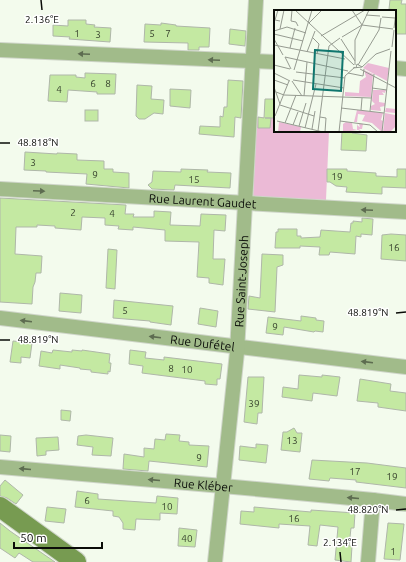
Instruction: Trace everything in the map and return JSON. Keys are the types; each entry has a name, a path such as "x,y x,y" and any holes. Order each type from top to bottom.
{"street":[{"name":"Rue Saint-Joseph","path":"215,562 238,347 256,0"},
{"path":"370,10 372,0"},
{"path":"0,50 274,62"},
{"path":"396,68 406,69"},
{"name":"Rue Laurent Gaudet","path":"0,189 406,212"},
{"name":"Rue Dufétel","path":"0,318 406,367"},
{"name":"Rue Kléber","path":"0,467 223,486 406,504"},
{"path":"368,562 373,500"},
{"path":"0,507 76,562"}],"shaded area":[{"path":"257,117 274,118 274,132 329,132 326,200 253,197"}],"building":[{"path":"390,0 402,0 401,4 406,4 406,34 396,34 396,10 389,9"},
{"path":"68,20 86,20 86,24 95,25 94,27 111,28 110,42 69,39 70,37 53,36 53,25 68,26"},
{"path":"161,23 176,26 210,28 209,47 199,47 199,50 188,50 188,43 144,42 145,24 161,25"},
{"path":"230,29 246,31 245,46 229,44"},
{"path":"85,73 116,74 115,94 97,94 97,92 68,90 67,102 48,101 50,75 76,75 76,77 85,78"},
{"path":"228,80 243,81 241,118 235,117 234,137 199,134 200,126 220,127 220,116 223,117 224,107 227,107"},
{"path":"137,85 152,86 151,99 164,100 163,114 154,113 145,119 139,119 136,116"},
{"path":"170,89 191,90 190,108 170,106"},
{"path":"265,99 274,99 274,118 271,118 270,128 258,128 258,117 264,118"},
{"path":"85,110 98,110 98,121 85,121"},
{"path":"342,132 367,135 366,151 341,150"},
{"path":"25,152 77,154 77,160 104,161 104,169 113,169 113,172 129,173 129,188 86,184 87,174 24,170"},
{"path":"181,169 231,173 230,188 175,185 174,190 152,189 148,185 152,182 153,171 181,172"},
{"path":"327,169 347,169 347,171 376,173 376,176 397,177 397,169 406,169 406,188 382,187 382,194 346,192 347,187 336,186 330,182 327,182"},
{"path":"0,198 126,205 125,214 134,214 133,217 154,217 154,211 171,212 170,225 200,226 201,214 226,215 225,231 214,230 213,259 225,259 223,285 209,283 209,278 197,277 199,242 165,241 165,230 133,227 133,230 118,229 119,226 105,225 105,218 82,217 81,230 37,225 37,227 16,227 15,254 42,256 41,273 36,273 32,304 0,302"},
{"path":"362,218 373,219 372,235 361,234 361,237 356,236 355,254 330,252 329,255 319,255 320,247 300,246 300,248 275,248 276,232 278,232 278,229 297,229 297,236 301,236 301,238 320,237 321,230 350,232 351,223 353,223 353,221 362,222"},
{"path":"382,235 406,235 406,261 381,259"},
{"path":"108,249 117,250 115,289 106,288"},
{"path":"262,254 283,255 283,265 277,267 275,312 248,309 249,296 260,298"},
{"path":"60,293 82,295 81,313 59,311"},
{"path":"114,300 173,306 171,325 150,321 113,318"},
{"path":"200,308 218,311 216,327 198,324"},
{"path":"301,316 316,318 316,320 324,321 323,332 284,327 283,335 266,333 268,317 301,321"},
{"path":"13,341 32,343 30,358 21,357 21,363 10,362"},
{"path":"53,350 72,352 72,350 82,350 110,354 110,372 108,371 108,374 91,372 91,370 60,365 60,369 39,366 41,351 52,353"},
{"path":"130,350 146,352 145,358 164,360 164,357 222,364 220,379 217,379 217,385 205,384 205,381 142,373 143,366 129,364"},
{"path":"299,375 340,377 337,396 313,393 312,401 282,397 283,387 298,389"},
{"path":"248,377 264,377 262,413 258,413 257,424 244,422"},
{"path":"360,379 391,384 390,391 406,393 406,411 378,407 378,403 357,401"},
{"path":"61,410 71,411 70,421 61,420"},
{"path":"294,428 297,433 302,433 300,452 281,450 283,432 287,432"},
{"path":"166,434 180,435 179,441 189,442 189,445 209,446 207,467 149,461 148,471 123,469 124,454 144,457 144,448 154,449 155,439 165,440"},
{"path":"0,435 11,436 10,452 0,451"},
{"path":"86,435 113,438 111,456 92,455 93,447 77,445 78,436"},
{"path":"58,437 59,450 46,451 46,455 37,456 36,438"},
{"path":"256,444 268,445 266,463 239,460 240,446 256,448"},
{"path":"312,460 367,463 406,468 406,488 356,482 356,480 330,478 329,481 309,479"},
{"path":"5,480 23,495 16,504 7,498 0,496 0,486"},
{"path":"77,491 98,494 98,499 156,503 157,496 178,498 177,514 160,513 160,520 136,519 135,530 123,529 123,523 119,517 113,516 113,511 75,507"},
{"path":"47,507 66,509 64,523 45,521"},
{"path":"254,507 311,512 311,510 355,513 354,528 351,528 349,546 352,546 351,562 335,560 338,527 320,525 317,546 308,545 310,526 279,524 279,528 240,524 241,511 254,512"},
{"path":"0,523 55,562 33,562 19,553 15,558 0,548"},
{"path":"388,523 404,524 400,560 384,559"},
{"path":"179,528 197,530 195,547 178,546"}]}
